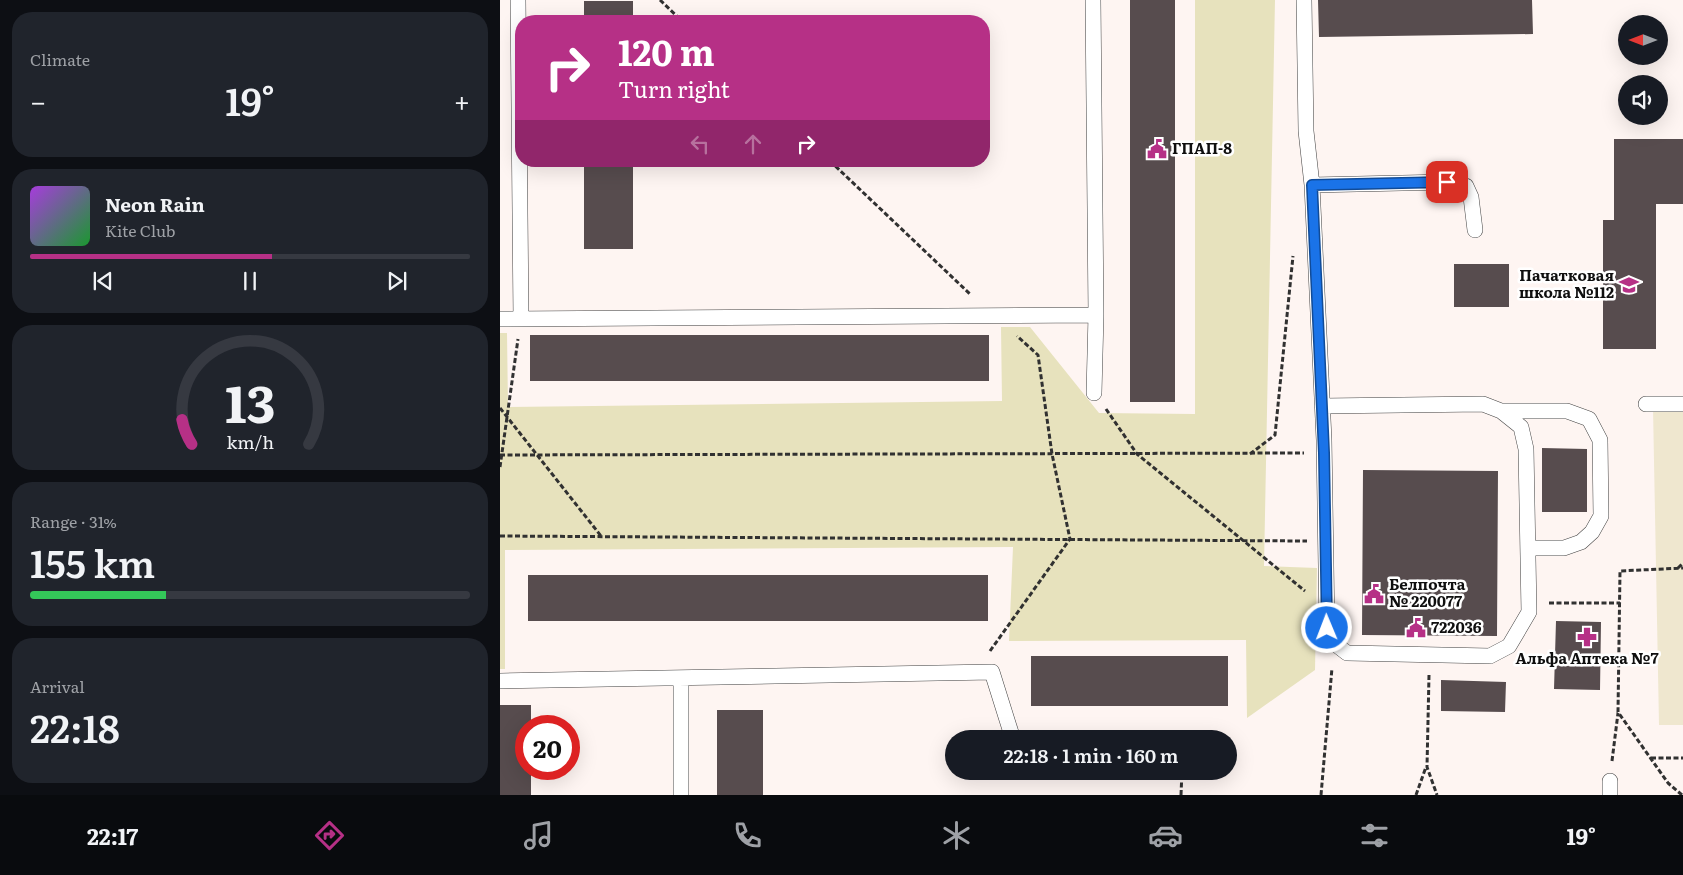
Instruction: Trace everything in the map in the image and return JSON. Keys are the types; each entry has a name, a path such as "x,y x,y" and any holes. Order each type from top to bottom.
{"lane":[{"path":"518,0 518,15"},
{"path":"1093,0 1096,315 1094,393"},
{"path":"1304,0 1306,132 1312,185 1324,453 1327,628 1334,643 1347,653 1490,656 1509,646 1529,612 1526,449 1521,427 1501,411 1484,404 1322,406"},
{"path":"520,167 521,319"},
{"path":"1312,185 1447,182 1466,186 1471,197 1474,230"},
{"path":"500,319 1096,315"},
{"path":"1646,404 1683,404"},
{"path":"1501,411 1568,411 1589,419 1600,440 1601,516 1592,532 1581,542 1564,548 1528,548"},
{"path":"500,681 992,672 1010,730"},
{"path":"681,678 681,795"}],"path":[{"path":"660,0 676,15"},
{"path":"1250,454 1275,435 1294,249"},
{"path":"500,467 521,319"},
{"path":"1094,393 1137,454 1327,609"},
{"path":"500,408 601,536"},
{"path":"501,455 1324,453"},
{"path":"975,672 1070,540 1052,454"},
{"path":"500,536 1326,541"},
{"path":"1677,568 1683,563"},
{"path":"1610,788 1618,712 1620,571 1683,568"},
{"path":"1529,603 1620,603"},
{"path":"1321,795 1334,643"},
{"path":"1416,795 1427,766 1430,655"},
{"path":"1618,712 1668,783 1682,795"},
{"path":"1651,758 1683,758"},
{"path":"1427,766 1437,795"},
{"path":"1181,795 1182,780"}],"shaded area":[{"path":"1195,0 1275,0 1264,566 1317,568 1315,670 1247,718 1246,640 1009,641 1013,547 505,550 505,669 500,669 500,333 507,333 508,407 1002,401 1001,327 1030,327 1099,413 1195,414"},
{"path":"1653,408 1683,408 1683,725 1659,725"}],"building":[{"path":"1130,0 1175,0 1175,402 1130,402"},
{"path":"1318,0 1532,0 1533,34 1319,37"},
{"path":"584,1 633,1 633,15 584,15"},
{"name":"Пачатковая школа №112","path":"1614,139 1683,139 1683,204 1656,204 1656,349 1603,349 1603,220 1614,220"},
{"path":"584,167 633,167 633,249 584,249"},
{"path":"1454,264 1509,264 1509,307 1454,307"},
{"path":"530,335 989,335 989,381 530,381"},
{"path":"1542,448 1587,449 1587,512 1542,512"},
{"path":"1363,470 1498,471 1497,636 1362,635"},
{"path":"528,575 988,575 988,621 528,621"},
{"path":"1556,621 1601,622 1600,690 1554,689"},
{"path":"1031,656 1228,656 1228,706 1031,706"},
{"path":"1441,680 1506,682 1505,712 1441,711"},
{"path":"500,705 531,705 531,715 515,715 515,780 531,780 531,795 500,795"},
{"path":"717,710 763,710 763,795 717,795"}],"place":[{"name":"ГПАП-8","path":"1157,149"},
{"name":"Пачатковая школа №112","path":"1629,285"},
{"name":"Белпочта № 220077","path":"1374,594"},
{"name":"722036","path":"1416,628"},
{"name":"Альфа Аптека №7","path":"1587,637"}],"route":[{"path":"1327,628 1324,453 1312,185 1447,182"}]}
